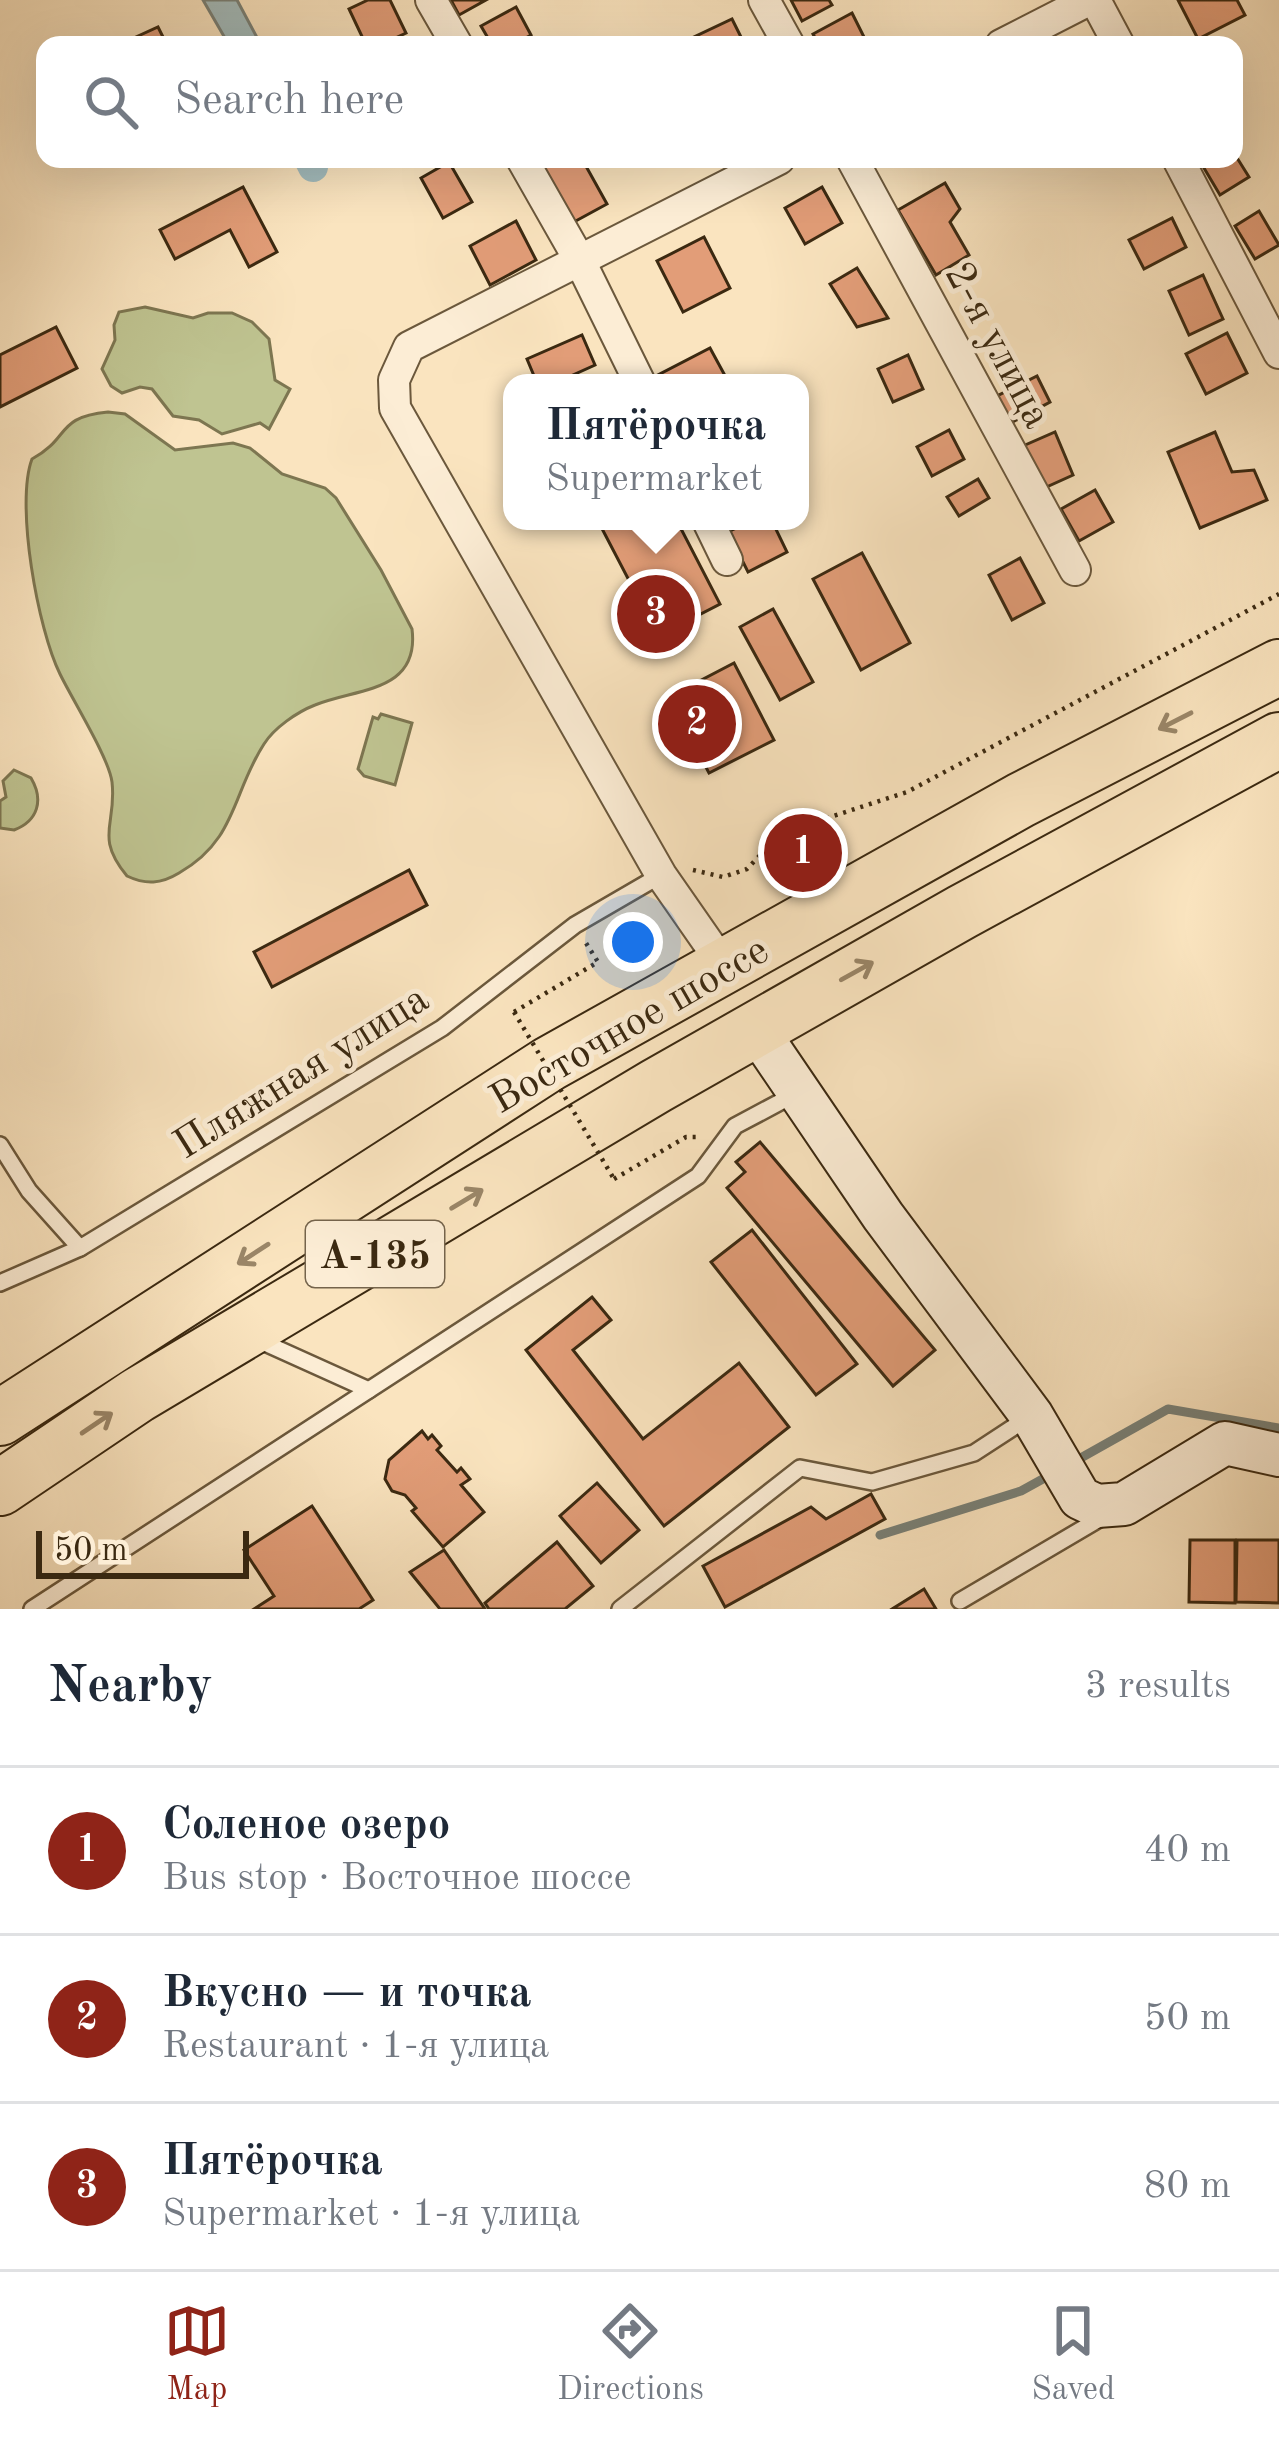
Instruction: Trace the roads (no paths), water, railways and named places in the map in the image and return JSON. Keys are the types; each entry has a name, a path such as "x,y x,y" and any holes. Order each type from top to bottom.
{"highway":[{"name":"Восточное шоссе","path":"0,1418 549,1064 1021,800 1279,667"},
{"name":"Восточное шоссе","path":"10,1472 756,1029 1279,740"}],"street":[{"path":"431,0 452,36"},
{"path":"764,0 784,36"},
{"path":"1019,36 1092,0 1114,36"},
{"path":"527,168 636,374"},
{"path":"725,968 661,875 395,408 394,380 410,347 761,168"},
{"name":"2-я улица","path":"857,168 1075,570"},
{"path":"1183,168 1279,352"},
{"path":"712,530 727,560"},
{"path":"756,1029 883,1216 1038,1427 1080,1498 1096,1506 1124,1504 1225,1444 1279,1456"}],"lane":[{"name":"Пляжная улица","path":"0,1282 80,1248 442,1028 575,925 661,875"},
{"path":"32,1609 698,1176 735,1126 798,1092"},
{"path":"0,1145 29,1191 80,1248"},
{"path":"243,1333 369,1390"},
{"path":"620,1609 800,1468 872,1482 974,1453 1038,1427"},
{"path":"960,1601 1124,1504"}],"water":[{"path":"203,0 237,0 256,36 224,36"}],"waterway":[{"path":"1070,1464 1168,1409 1279,1428"},
{"path":"880,1535 1021,1491 1050,1475"}],"place":[{"name":"Пятёрочка","path":"656,614"},
{"name":"Вкусно — и точка","path":"697,724"},
{"name":"Соленое озеро","path":"803,853"}]}
